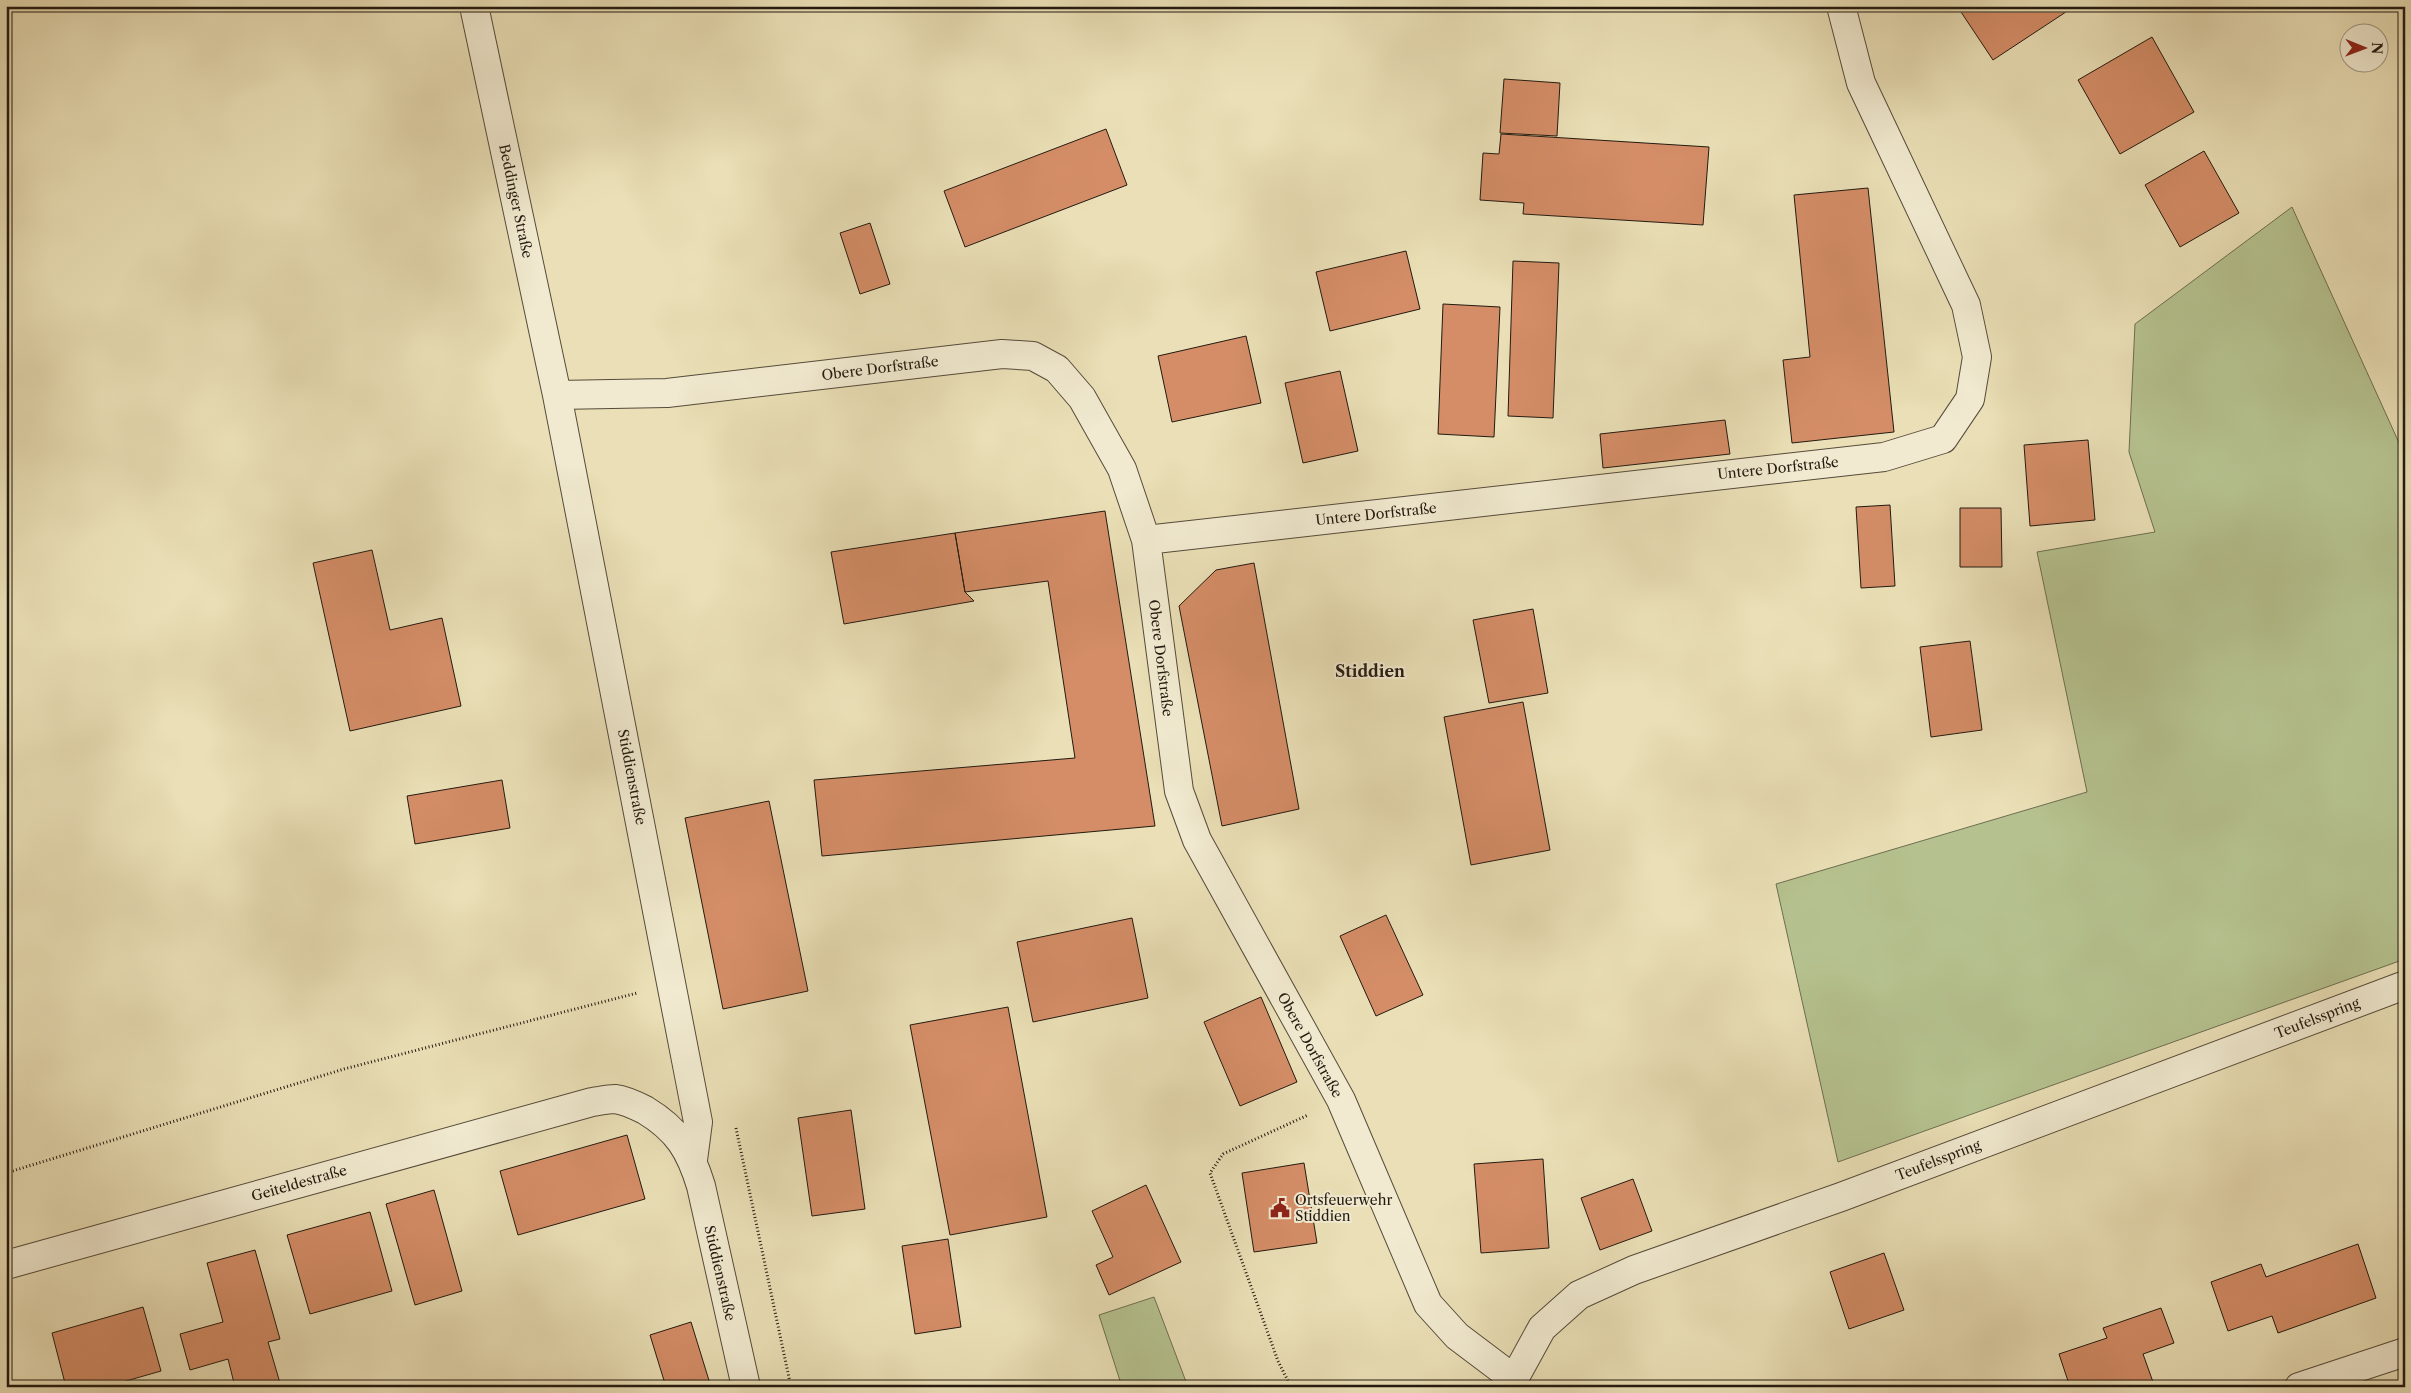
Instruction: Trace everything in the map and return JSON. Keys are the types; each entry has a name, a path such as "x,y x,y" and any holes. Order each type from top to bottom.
{"street":[{"name":"Beddinger Straße","path":"474,6 558,395"},
{"name":"Untere Dorfstraße","path":"1146,540 1884,456 1943,439 1970,400 1977,357 1966,306 1860,84 1841,6"},
{"name":"Obere Dorfstraße","path":"558,395 667,393 1002,354 1033,356 1057,369 1082,398 1122,468 1146,540 1179,791 1197,840 1340,1100 1428,1304 1457,1336 1513,1383"},
{"name":"Stiddienstraße","path":"558,395 698,1122 693,1160"},
{"name":"Teufelsspring","path":"1513,1383 1542,1328 1579,1295 1634,1270 1841,1197 2405,985"},
{"name":"Stiddienstraße","path":"592,1102 616,1099 640,1107 663,1121 680,1138 693,1160 701,1186 746,1387"},
{"name":"Geiteldestraße","path":"6,1265 592,1102"},
{"path":"2299,1387 2405,1352"}],"path":[{"path":"6,1173 344,1069 672,984"},
{"path":"1291,1387 1278,1361 1210,1174 1223,1154 1340,1100"}],"green space":[{"path":"2292,207 2405,456 2405,959 1838,1162 1776,884 2087,792 2037,552 2155,532 2129,452 2135,324"},
{"path":"1154,1297 1188,1387 1122,1387 1099,1315"}],"building":[{"path":"1971,6 2075,6 1993,60 1961,12"},
{"path":"2152,37 2194,112 2120,154 2078,80"},
{"path":"1504,79 1560,83 1557,136 1500,133"},
{"path":"1106,129 1127,185 965,247 944,191"},
{"path":"1501,134 1709,147 1703,225 1523,214 1524,203 1480,200 1483,153 1499,154"},
{"path":"2204,151 2239,213 2180,247 2145,185"},
{"path":"1868,188 1894,432 1792,443 1783,360 1810,357 1794,195"},
{"path":"870,223 890,284 860,294 840,233"},
{"path":"1406,251 1420,309 1330,331 1316,272"},
{"path":"1513,261 1559,263 1553,418 1508,416"},
{"path":"1443,304 1500,307 1494,437 1438,434"},
{"path":"1246,336 1261,403 1172,422 1158,356"},
{"path":"1340,371 1358,451 1303,463 1285,383"},
{"path":"1725,420 1730,454 1603,468 1600,434"},
{"path":"2088,440 2095,520 2030,526 2024,445"},
{"path":"1890,505 1895,586 1861,588 1856,507"},
{"path":"1960,508 2001,508 2002,567 1960,567"},
{"path":"1105,511 1155,826 822,856 814,780 1075,758 1048,581 965,592 955,533"},
{"path":"955,533 965,592 974,601 844,624 831,552"},
{"path":"372,550 390,630 442,618 461,706 350,731 313,563"},
{"path":"1254,563 1299,809 1222,826 1179,606 1216,570"},
{"path":"1533,609 1548,693 1489,703 1473,620"},
{"path":"1970,641 1982,730 1931,737 1920,647"},
{"path":"1523,702 1550,850 1471,865 1444,717"},
{"path":"502,780 510,828 415,844 407,796"},
{"path":"769,801 808,991 723,1009 685,818"},
{"path":"1386,915 1423,995 1376,1016 1340,936"},
{"path":"1132,918 1148,998 1033,1022 1017,942"},
{"path":"1261,997 1297,1082 1240,1106 1204,1022"},
{"path":"1008,1007 1047,1217 950,1235 910,1025"},
{"path":"851,1110 865,1209 812,1216 798,1118"},
{"path":"627,1135 645,1199 518,1235 500,1171"},
{"path":"1543,1159 1549,1248 1481,1253 1474,1164"},
{"path":"1304,1163 1317,1243 1254,1252 1242,1173"},
{"path":"1633,1179 1652,1231 1600,1250 1581,1198"},
{"path":"1146,1185 1181,1262 1109,1295 1096,1265 1113,1257 1092,1211"},
{"path":"434,1190 462,1291 415,1305 386,1204"},
{"path":"370,1212 392,1291 310,1314 287,1235"},
{"path":"948,1239 961,1327 915,1334 902,1246"},
{"path":"2358,1244 2376,1298 2278,1333 2272,1316 2228,1331 2211,1282 2261,1264 2266,1277"},
{"path":"255,1250 280,1339 268,1342 280,1383 267,1387 235,1387 228,1359 190,1370 180,1334 223,1322 207,1263"},
{"path":"1884,1253 1904,1310 1849,1329 1830,1272"},
{"path":"143,1307 161,1371 105,1387 66,1387 52,1333"},
{"path":"2161,1308 2174,1343 2143,1354 2153,1382 2140,1387 2070,1387 2059,1354 2107,1338 2103,1328"},
{"path":"691,1322 711,1387 666,1387 650,1335"}],"place":[{"name":"Ortsfeuerwehr Stiddien","path":"1280,1208"}],"district":[{"name":"Stiddien","path":"1370,671"}]}
